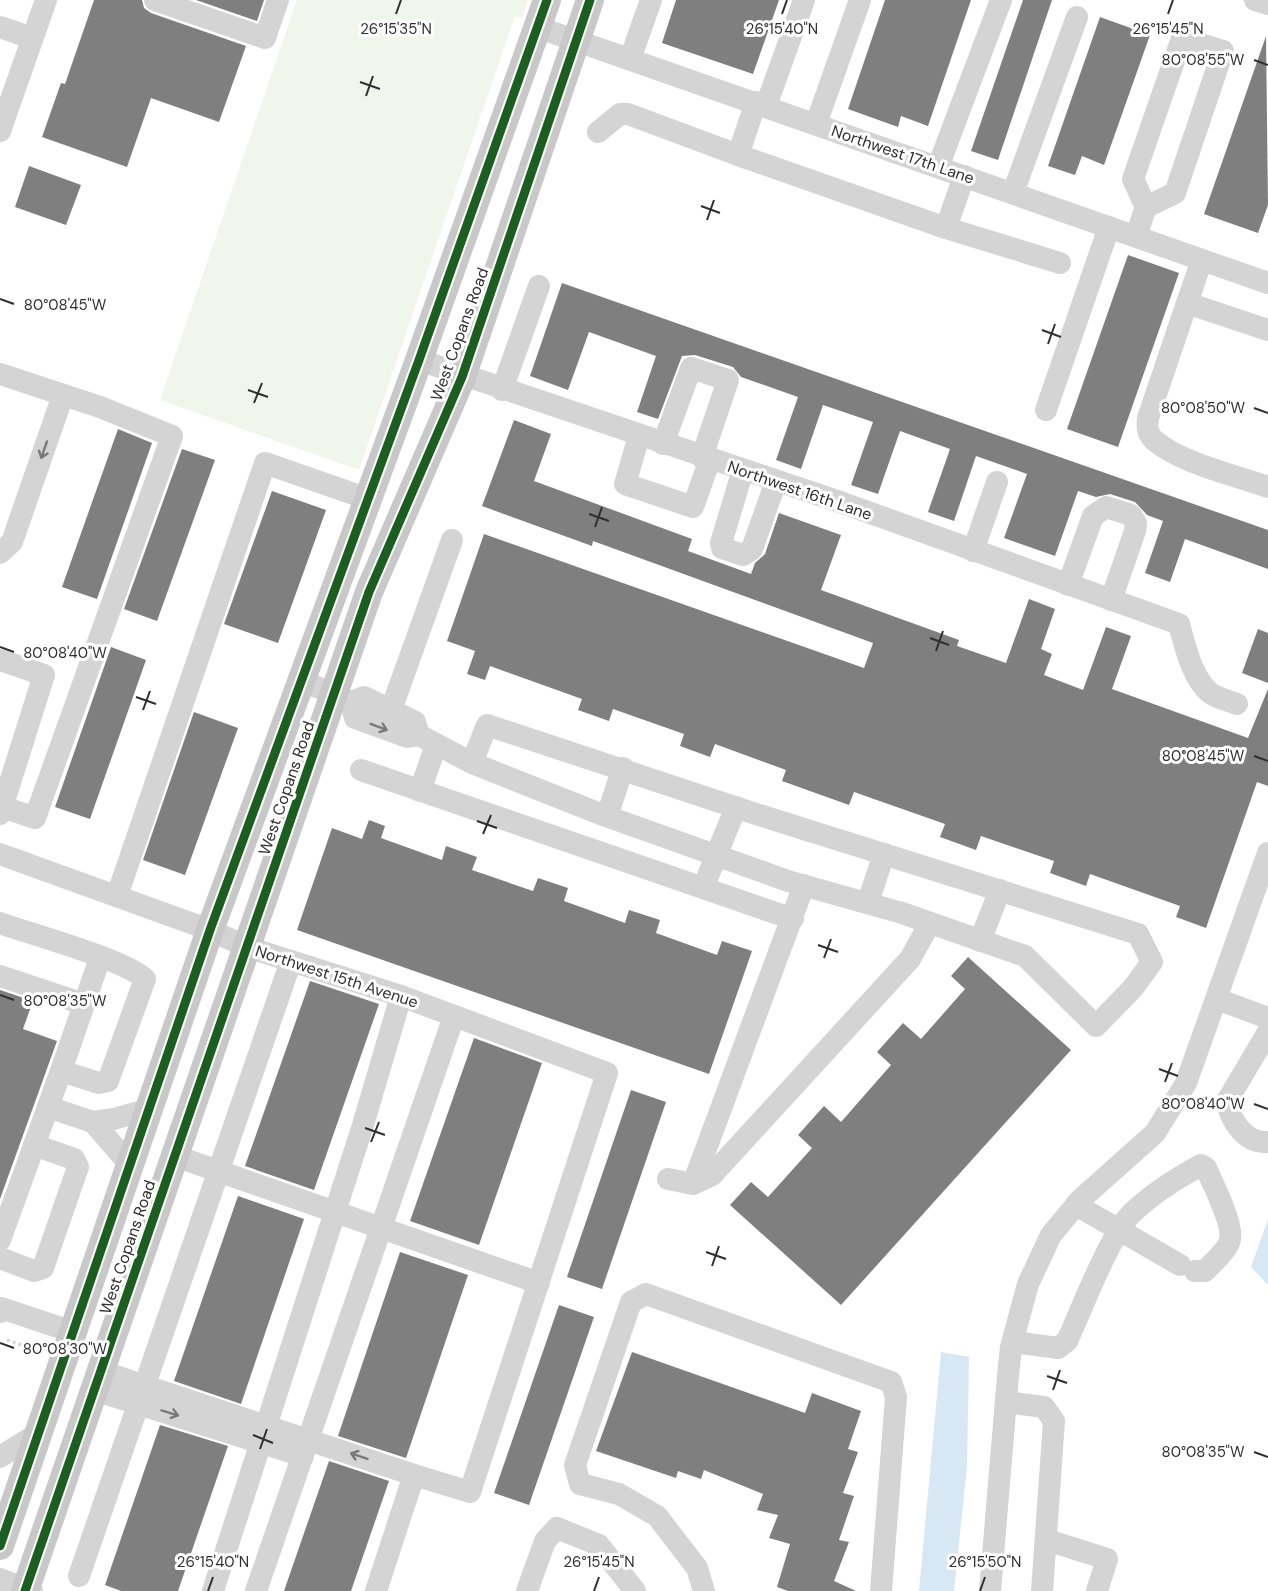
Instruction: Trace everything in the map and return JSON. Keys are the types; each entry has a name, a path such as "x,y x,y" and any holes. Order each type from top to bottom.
{"main road":[{"name":"West Copans Road","path":"0,1546 210,930 419,360 547,0"},
{"name":"West Copans Road","path":"28,1590 97,1380 247,947 342,698 369,592 462,376 590,0"}],"street":[{"path":"1,124 45,0"},
{"path":"155,0 265,38 278,0"},
{"path":"630,59 651,0"},
{"path":"738,155 804,0"},
{"path":"816,124 860,0"},
{"path":"938,167 1001,0"},
{"path":"1255,0 1268,4"},
{"path":"1013,193 1077,17"},
{"path":"0,27 32,38"},
{"name":"Northwest 17th Lane","path":"537,27 1268,283"},
{"path":"1136,236 1146,207 1133,179 1182,38 1223,51 1175,193 1146,207"},
{"path":"598,132 620,114 628,114 946,228 1060,263"},
{"path":"946,228 964,176"},
{"path":"1046,410 1109,227"},
{"path":"1202,260 1148,418 1147,429 1153,439 1193,460 1268,487"},
{"path":"502,390 539,286"},
{"path":"1187,303 1268,330"},
{"name":"Northwest 16th Lane","path":"419,360 776,481 1179,624 1186,650 1199,679 1211,694 1237,704"},
{"path":"639,436 625,484 693,507 728,380 691,368 663,444"},
{"path":"0,374 172,436 35,818 1,809 44,675 0,660"},
{"path":"0,554 12,542 63,395"},
{"path":"117,896 265,463 368,499"},
{"path":"743,470 721,543 723,548 743,555 752,549 776,481"},
{"path":"973,550 997,482"},
{"path":"1068,585 1093,516 1106,507 1131,515 1136,523 1136,531 1111,600"},
{"path":"392,710 452,540"},
{"path":"301,680 342,698 364,697 415,722 428,740 420,790"},
{"path":"342,698 355,718 407,737 428,740 472,763 607,816 715,855 804,885 868,902 1025,957 1096,1026 1133,988 1152,962 1138,934 736,807 487,725 472,763"},
{"path":"607,816 623,768"},
{"path":"361,770 793,919"},
{"path":"531,828 546,792"},
{"path":"703,888 736,807"},
{"path":"622,860 633,825"},
{"name":"Northwest 15th Avenue","path":"0,854 210,930 247,947 401,996 607,1073 539,1283"},
{"path":"868,902 884,854"},
{"path":"990,1591 1013,1342 1028,1284 1051,1235 1076,1205 1155,1133 1186,1083 1217,999 1261,896 1268,854"},
{"path":"693,1184 804,885"},
{"path":"980,940 1000,890"},
{"path":"0,923 136,970 145,979 108,1081 99,1083 61,1071"},
{"path":"668,1179 693,1184 712,1175 910,960 930,923"},
{"path":"0,1240 100,958"},
{"path":"79,1576 291,961"},
{"path":"0,976 84,1004"},
{"path":"213,1591 335,1211 401,996"},
{"path":"1217,999 1268,1018"},
{"path":"256,1591 454,1016"},
{"path":"1268,1032 1227,1101 1230,1116 1249,1138 1268,1142"},
{"path":"48,1107 93,1122 114,1119 149,1109"},
{"path":"93,1122 130,1165"},
{"path":"0,1258 34,1271 43,1268 78,1167 74,1159 34,1145"},
{"path":"97,1380 306,1448 414,1475 470,1492 539,1283 335,1211 218,1173 175,1156"},
{"path":"1013,1342 1058,1348 1067,1341 1119,1229 1132,1213 1180,1177 1201,1165 1206,1168 1229,1225 1230,1240 1224,1251 1205,1271 1188,1268 1119,1229 1076,1205"},
{"path":"704,1591 697,1568 657,1516 618,1494 580,1484 575,1465 631,1302 646,1294 891,1382 896,1397 882,1591"},
{"path":"0,1309 73,1332"},
{"path":"1006,1402 1044,1407 1054,1421 1042,1591"},
{"path":"0,1457 40,1432"},
{"path":"376,1591 414,1475"},
{"path":"527,1591 545,1541 557,1528 599,1545 635,1591"},
{"path":"1047,1540 1107,1558 1097,1591"},
{"path":"0,1579 28,1590"}],"path":[{"path":"7,1340 40,1351"}],"shaded area":[{"path":"297,0 528,0 522,18 515,16 359,470 160,400"}],"water":[{"path":"1268,1219 1268,1285 1251,1267"},
{"path":"941,1352 969,1357 967,1466 954,1591 919,1591"}],"building":[{"path":"94,0 142,0 144,8 151,13 246,46 219,122 151,98 127,167 42,137 61,83 65,84"},
{"path":"196,0 264,0 257,21"},
{"path":"676,0 779,0 753,74 662,43"},
{"path":"885,0 971,0 928,126 901,116 898,127 848,109"},
{"path":"1023,0 1052,0 998,160 971,151"},
{"path":"1100,17 1150,35 1104,165 1082,156 1075,175 1048,166"},
{"path":"1266,36 1268,205 1258,233 1204,214"},
{"path":"29,166 81,185 66,225 15,207"},
{"path":"1128,255 1179,273 1118,447 1067,429"},
{"path":"562,283 1268,530 1268,569 1185,539 1170,582 1145,573 1163,521 1147,515 1135,502 1110,494 1096,497 1078,491 1055,556 1004,538 1027,474 976,456 954,521 928,512 950,449 900,431 878,494 851,485 873,422 823,405 801,469 776,460 798,397 741,377 733,367 695,355 682,356 658,419 637,412 656,356 589,332 568,390 530,376"},
{"path":"514,420 551,434 534,481 692,539 688,551 751,574 755,563 765,554 779,513 841,535 821,590 959,640 957,646 1006,663 1029,599 1055,609 1041,649 1052,654 1044,675 1083,690 1106,627 1131,636 1112,689 1248,738 1268,689 1268,786 1257,782 1206,928 1176,917 1180,906 1090,874 1086,886 1050,873 1054,861 981,836 976,850 940,837 945,824 854,792 849,805 782,781 786,770 715,744 710,757 680,746 684,734 613,709 609,721 578,710 582,699 490,666 485,680 467,674 475,651 447,641 484,534 864,668 873,643 593,541 592,546 482,506"},
{"path":"118,429 152,443 97,599 62,587"},
{"path":"182,449 215,460 157,621 124,609"},
{"path":"272,491 326,510 278,643 224,624"},
{"path":"1258,629 1268,633 1268,683 1242,673"},
{"path":"111,647 146,660 90,819 55,807"},
{"path":"194,712 238,728 185,875 143,860"},
{"path":"369,820 385,826 381,838 442,860 446,846 477,857 472,870 533,891 538,878 568,888 564,901 625,923 629,910 660,920 656,933 717,955 722,941 752,951 709,1074 297,930 332,828 362,839"},
{"path":"968,957 1071,1050 841,1305 730,1205 751,1182 768,1197 812,1148 798,1135 824,1106 841,1122 891,1065 877,1052 903,1023 921,1039 965,989 951,976"},
{"path":"310,981 379,1004 314,1190 245,1166"},
{"path":"0,990 33,1001 23,1029 57,1041 0,1199"},
{"path":"474,1038 542,1063 479,1245 410,1221"},
{"path":"631,1090 666,1102 602,1289 567,1277"},
{"path":"238,1196 304,1219 241,1404 174,1381"},
{"path":"400,1252 468,1275 406,1458 338,1436"},
{"path":"559,1305 594,1317 529,1505 494,1493"},
{"path":"632,1352 805,1413 812,1393 861,1411 848,1449 858,1452 843,1493 854,1496 839,1540 849,1542 834,1581 856,1591 788,1591 777,1587 790,1544 769,1538 778,1515 757,1510 763,1494 704,1470 701,1479 678,1471 676,1478 596,1451"},
{"path":"160,1425 228,1446 178,1591 121,1591 105,1585"},
{"path":"329,1461 389,1481 351,1591 284,1591"}],"cycle path":[{"path":"0,1546 210,930 419,360 547,0"},
{"path":"25,1591 369,592 462,377 590,0"}]}
